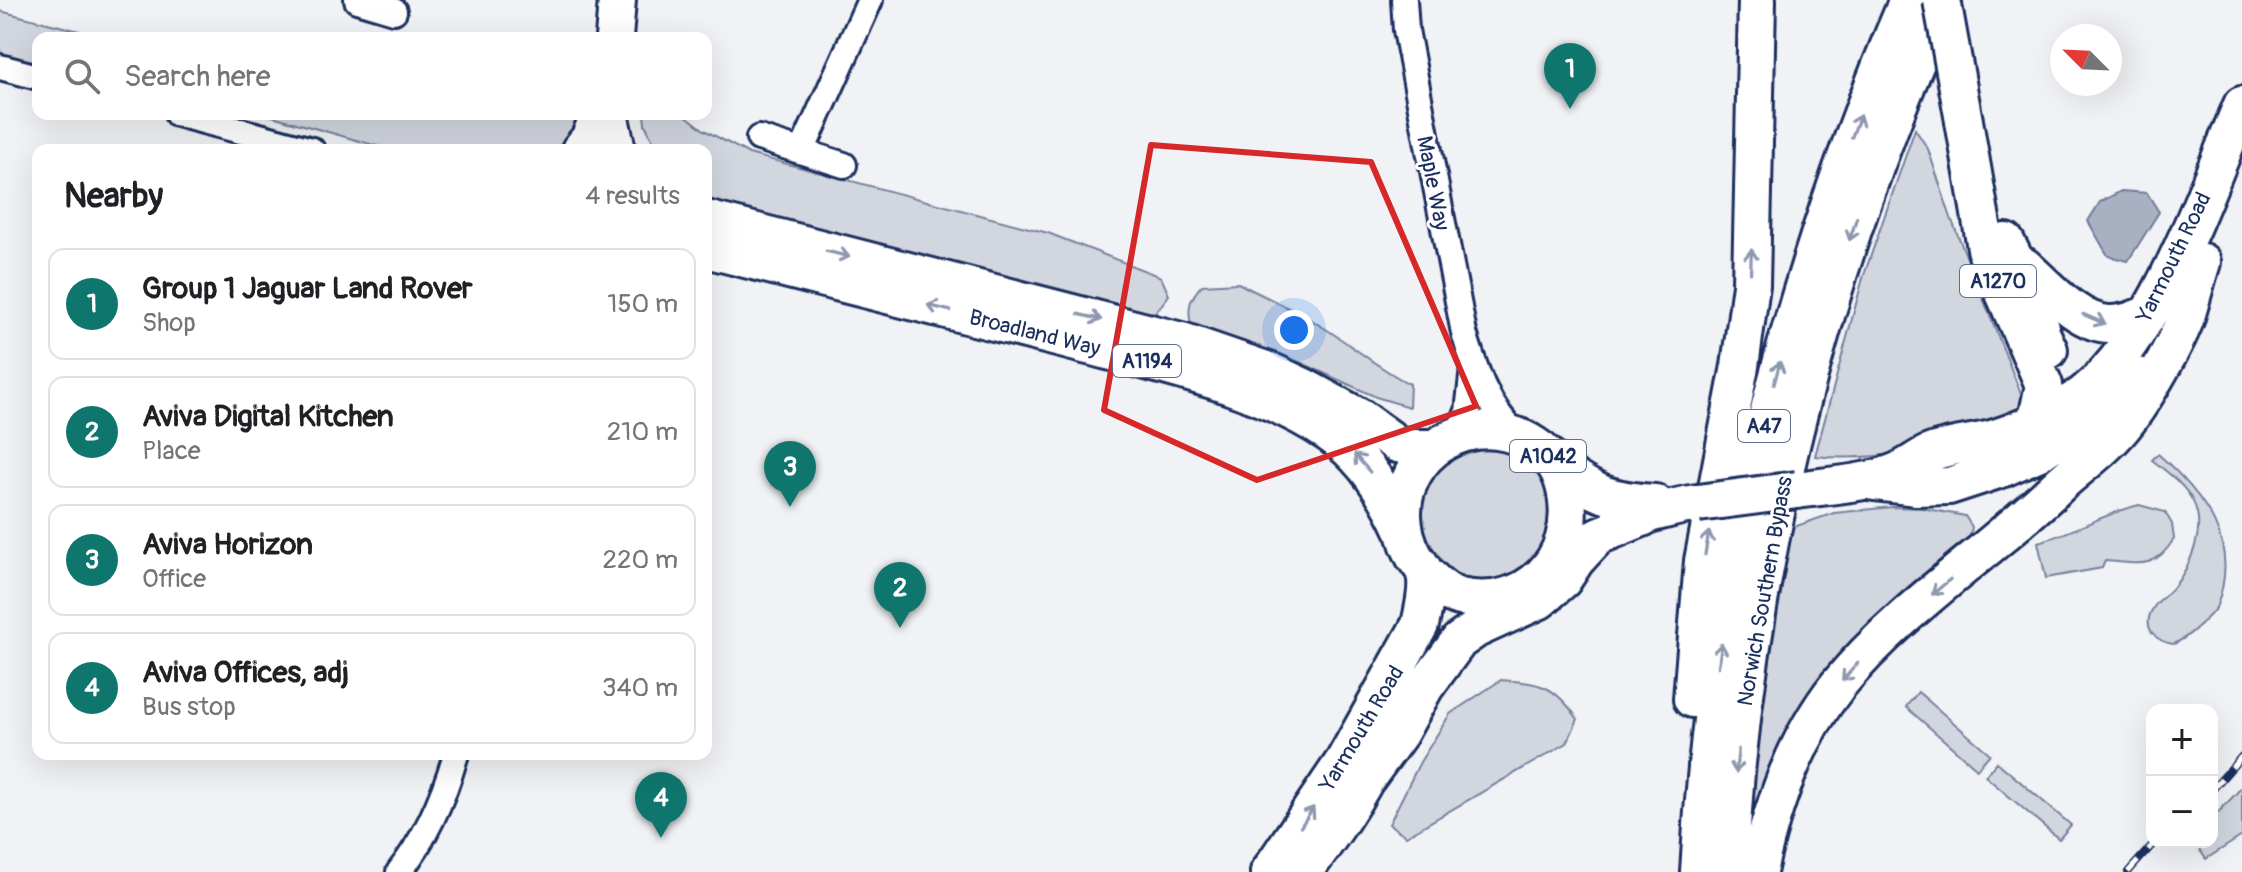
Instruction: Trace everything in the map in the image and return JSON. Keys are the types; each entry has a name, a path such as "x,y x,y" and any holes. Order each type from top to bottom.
{"highway":[{"path":"614,32 617,0"},
{"name":"A47","path":"1741,0 1741,79 1752,208"},
{"name":"A47","path":"1690,872 1685,795 1703,561 1740,366 1751,285 1757,0"},
{"name":"Norwich Southern Bypass","path":"1699,872 1707,746 1737,546 1752,473 1782,356 1822,221 1852,136 1908,0"},
{"name":"Norwich Southern Bypass","path":"1729,872 1737,764 1758,615 1797,419 1867,187 1913,67 1943,0"},
{"name":"A1270","path":"1943,0 1987,254 2069,407"},
{"name":"Yarmouth Road","path":"1861,481 1915,487 1949,486 1977,478 2039,452 2069,407 2114,362 2148,314 2172,269 2242,105"},
{"name":"Yarmouth Road","path":"1403,529 1425,573 1440,587 1458,597 1493,598 1535,582 1556,559 1564,542 1597,522 1644,517 1682,505 1861,481 1897,471 1931,453 1997,437 2069,407 2119,400 2138,377 2173,322 2202,262 2226,190 2242,118"},
{"path":"585,144 597,120"},
{"path":"610,120 616,144"},
{"name":"A1270","path":"1975,171 2034,298 2041,333 2069,407"},
{"name":"Broadland Way","path":"712,221 1185,342 1258,367 1304,387 1361,418 1397,444 1416,448 1445,442"},
{"name":"Broadland Way","path":"712,251 1172,368 1269,402 1307,420 1356,455 1375,478 1403,529"},
{"path":"2011,254 2075,310 2096,323 2126,323 2148,314"},
{"path":"1758,872 1775,802 1785,778 1807,732 1837,687 1905,617 2072,473 2096,456 2129,419 2184,323 2202,262"},
{"path":"2069,407 2072,473"},
{"name":"Yarmouth Road","path":"1445,442 1477,430 1518,436 1542,450 1587,489 1613,499 1682,505"},
{"path":"1403,529 1403,505 1408,485 1418,465 1445,442"},
{"name":"A1042","path":"1558,467 1568,509 1564,542"},
{"path":"1897,471 1957,469 1977,478 1989,496 1994,520 1991,535 1977,557"},
{"path":"1367,778 1399,734 1431,678 1459,641 1476,629 1540,600 1563,580 1598,536 1644,517"},
{"name":"Yarmouth Road","path":"1269,872 1344,761 1410,646 1424,608 1425,573"},
{"name":"Yarmouth Road","path":"1304,872 1367,778 1401,704 1434,649 1464,615 1493,598"}],"street":[{"path":"357,0 394,11"},
{"path":"802,151 870,0"},
{"name":"Maple Way","path":"1404,0 1406,30 1457,305 1474,365 1500,419 1518,436"},
{"path":"0,67 32,75"},
{"path":"200,120 290,144"},
{"path":"759,138 844,165"},
{"name":"Maple Way","path":"1445,442 1468,412 1474,365"},
{"path":"399,872 410,859 439,803 454,760"}],"highlighted area":[{"path":"1151,145 1371,162 1476,406 1257,480 1104,410"}],"shaded area":[{"path":"0,11 83,32 32,32 32,61 0,53"},
{"path":"286,120 582,120 562,144 370,144"},
{"path":"645,120 692,120 749,154 1048,233 1161,277 1169,295 1156,312 1143,313 712,205 712,144 654,144"},
{"path":"1915,129 1928,149 1951,218 2023,399 2015,420 1970,437 1890,454 1815,456 1863,278"},
{"path":"1238,283 1311,320 1410,384 1409,407 1376,397 1302,363 1191,325 1190,303 1202,285"},
{"path":"1484,443 1528,456 1555,491 1546,556 1489,587 1447,575 1419,540 1417,496 1442,458"},
{"path":"2158,454 2204,504 2214,522 2225,562 2216,608 2186,637 2174,644 2152,633 2149,617 2156,603 2179,580 2190,560 2197,538 2198,516 2187,492 2152,460"},
{"path":"2139,505 2165,512 2172,524 2174,539 2160,556 2145,563 2105,561 2102,568 2046,578 2038,542"},
{"path":"1892,507 1921,508 1965,516 1972,527 1969,541 1905,599 1749,844 1765,685 1791,528 1834,513"},
{"path":"1501,680 1536,684 1561,699 1578,719 1567,743 1406,836 1389,824 1420,762 1450,714"},
{"path":"1918,692 1990,754 1977,769 1906,707"},
{"path":"1997,762 2071,825 2059,839 1985,776"},
{"path":"2242,787 2242,836 2206,859 2198,848 2218,848 2218,813"}],"water":[{"path":"2121,191 2147,193 2159,212 2128,261 2108,256 2088,221 2100,202"}],"railway":[{"path":"2218,783 2242,756"},
{"path":"2128,872 2150,848"}],"place":[{"name":"Group 1 Jaguar Land Rover","path":"1570,109"},
{"name":"Aviva Horizon","path":"790,507"},
{"name":"Aviva Digital Kitchen","path":"900,628"},
{"name":"Aviva Offices, adj","path":"661,838"}]}
